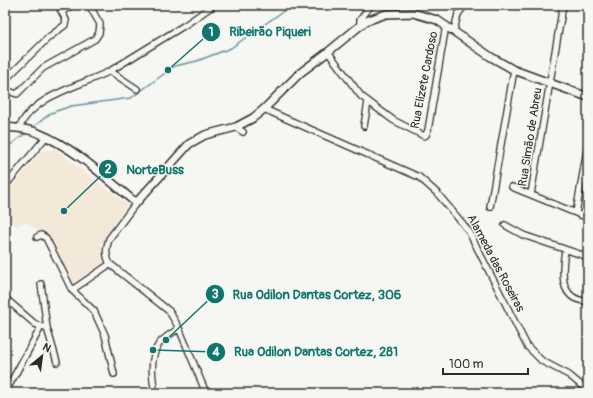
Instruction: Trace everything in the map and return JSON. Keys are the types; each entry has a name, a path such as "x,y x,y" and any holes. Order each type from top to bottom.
{"main road":[{"path":"5,127 21,128 37,132 72,152 136,203 189,144 205,135 236,127 264,109 300,73 360,26 376,16 398,13 428,16 454,30 478,49 514,70 588,97"}],"street":[{"path":"5,80 49,37 65,25 66,20 58,5"},
{"path":"62,12 72,5"},
{"path":"5,90 17,94 43,68 95,40 99,33 100,24 89,5"},
{"path":"21,128 24,119 48,98 62,90 99,77 110,71 185,26 214,5"},
{"path":"360,26 360,20 371,5"},
{"path":"454,30 458,14 465,5"},
{"name":"Rua Simão de Abreu","path":"531,194 563,5"},
{"name":"Rua Elizete Cardoso","path":"368,102 393,120 421,136 425,136 428,130 446,25"},
{"path":"328,52 352,86 368,102 364,126"},
{"path":"490,207 514,70"},
{"path":"110,71 137,89"},
{"name":"Alameda das Roseiras","path":"264,109 362,153 409,172 428,184 468,230 527,346 542,361 569,375 588,391"},
{"path":"236,127 243,132"},
{"path":"5,186 46,137"},
{"path":"576,213 588,144"},
{"path":"512,187 588,218"},
{"path":"136,203 109,240 106,252 110,264 169,311 179,328 206,393"},
{"path":"505,225 523,235 588,257"},
{"path":"37,237 43,236 51,245 72,290 94,311 105,336 114,374"},
{"path":"564,250 562,270 564,285 575,298 588,301"},
{"path":"72,290 110,264"},
{"path":"41,284 44,328 57,362"},
{"path":"5,298 30,320 44,328"},
{"path":"5,393 44,328"},
{"path":"155,393 152,380 157,347 163,340 179,328"}],"shaded area":[{"path":"55,149 128,205 101,245 104,262 72,284 52,240 28,223 21,223 18,227 5,217 5,195 42,151"}],"waterway":[{"path":"32,128 51,113 71,106 131,98 175,66 197,61 231,48 292,5"},
{"path":"5,149 26,133"}],"place":[{"name":"Ribeirão Piqueri","path":"168,70"},
{"name":"NorteBuss","path":"64,211"},
{"name":"Rua Odilon Dantas Cortez, 306","path":"166,340"},
{"name":"Rua Odilon Dantas Cortez, 281","path":"153,350"}]}
